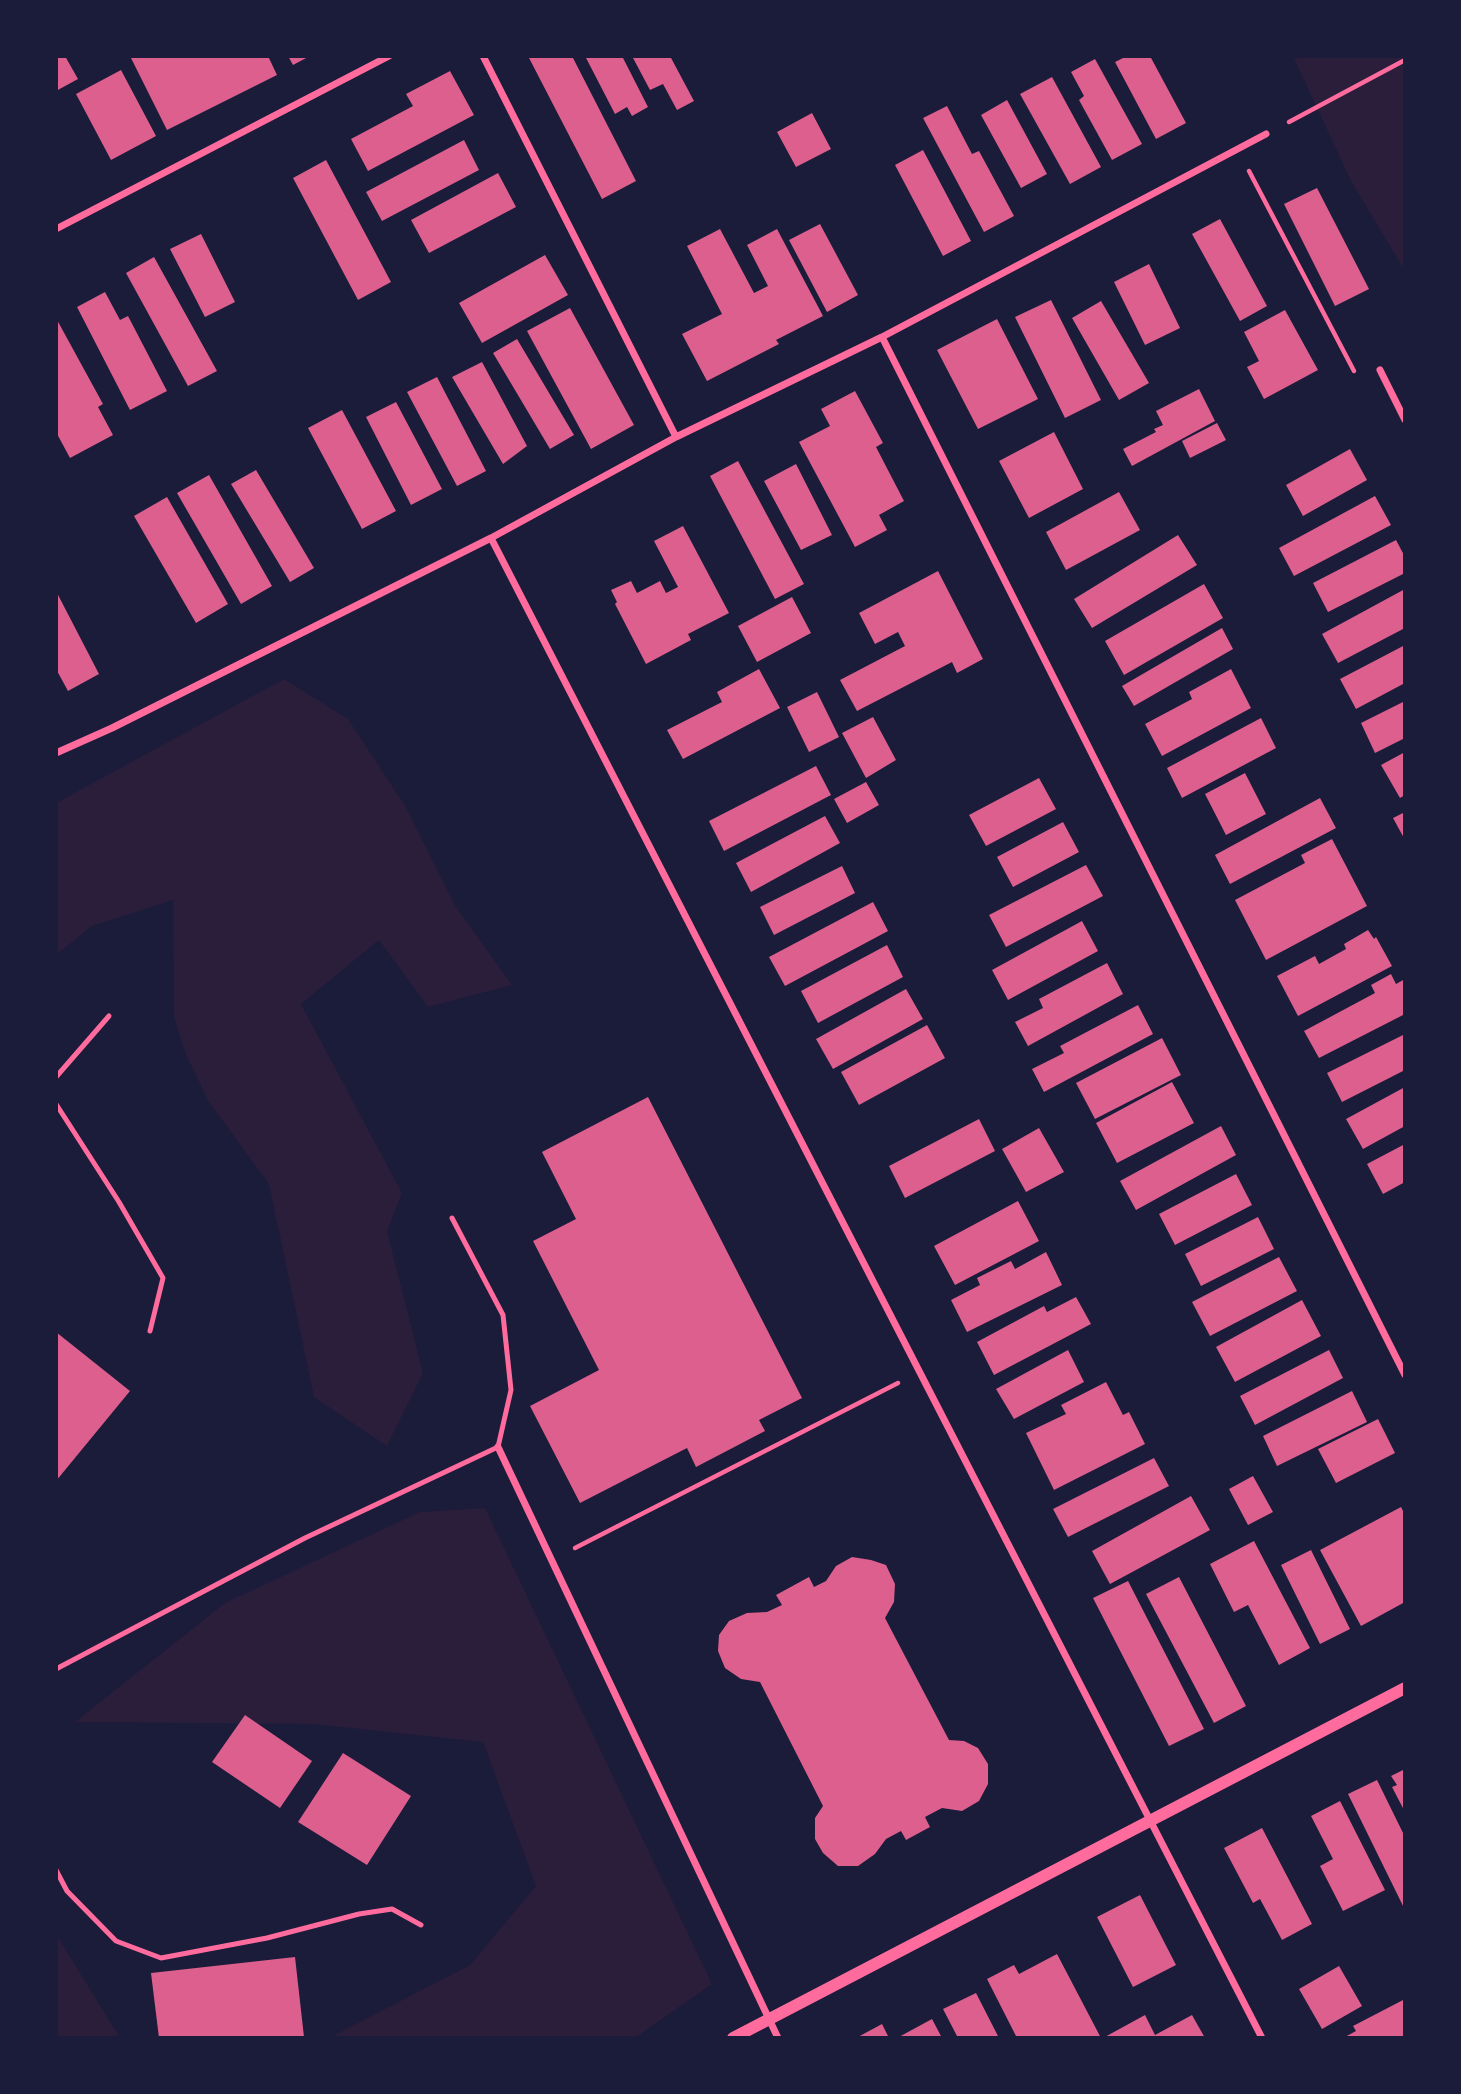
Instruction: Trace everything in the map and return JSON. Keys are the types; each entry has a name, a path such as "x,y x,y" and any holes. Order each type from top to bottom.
{"street":[{"path":"56,229 389,56"},
{"path":"483,56 676,438"},
{"path":"56,753 112,728 491,538 676,438 882,337 1266,134"},
{"path":"882,337 1405,1375"},
{"path":"1380,370 1405,420"},
{"path":"491,538 1262,2038"},
{"path":"498,1447 778,2038"},
{"path":"733,2038 1405,1688"}],"lane":[{"path":"56,1077 109,1016"},
{"path":"56,1104 119,1202 163,1278 149,1331"},
{"path":"56,1669 304,1538 498,1447 511,1390 503,1315 452,1218"},
{"path":"56,1870 67,1891 116,1941 161,1958 267,1938 359,1914 392,1909 421,1925"}],"path":[{"path":"1266,134 1405,60"},
{"path":"1238,149 1360,382 1380,370"},
{"path":"552,1560 920,1371"}],"shaded area":[{"path":"1293,56 1405,56 1405,271 1351,181"},
{"path":"284,679 348,719 404,804 456,907 512,985 428,1007 379,940 301,1004 402,1193 387,1231 423,1373 387,1446 314,1397 269,1184 209,1102 186,1055 174,1017 173,900 92,926 56,955 56,803"},
{"path":"485,1508 712,1984 635,2038 329,2038 470,1965 536,1886 483,1742 313,1724 75,1722 225,1603 420,1512"},
{"path":"56,1934 120,2038 56,2038"}],"building":[{"path":"56,56 65,56 78,79 56,91"},
{"path":"130,56 268,56 277,75 167,130"},
{"path":"288,56 310,56 293,65"},
{"path":"528,56 572,56 636,181 602,199"},
{"path":"585,56 622,56 648,107 632,116 627,107 615,114"},
{"path":"632,56 670,56 694,101 677,110 663,84 650,90"},
{"path":"1127,56 1150,56 1186,123 1156,139 1115,62"},
{"path":"1095,59 1142,144 1112,160 1079,100 1084,96 1071,72"},
{"path":"121,70 156,136 111,160 76,94"},
{"path":"450,71 474,115 368,171 351,139 413,106 406,94"},
{"path":"1052,77 1101,167 1070,184 1020,94"},
{"path":"1007,100 1047,174 1021,188 981,115"},
{"path":"947,106 972,154 979,151 1014,216 984,232 923,118"},
{"path":"812,113 831,149 796,167 777,132"},
{"path":"464,140 479,170 382,221 366,192"},
{"path":"923,150 971,241 943,256 895,165"},
{"path":"326,160 391,282 358,300 293,178"},
{"path":"498,173 516,207 429,253 411,220"},
{"path":"1317,188 1369,289 1335,306 1284,204"},
{"path":"1220,219 1267,306 1240,321 1192,234"},
{"path":"820,224 858,295 827,312 789,240"},
{"path":"720,229 754,293 768,286 747,245 777,229 823,316 776,340 779,344 707,381 682,334 722,314 687,246"},
{"path":"201,234 235,302 205,317 170,249"},
{"path":"545,255 568,295 482,343 459,303"},
{"path":"154,257 217,371 188,386 126,273"},
{"path":"1149,264 1180,328 1145,345 1114,282"},
{"path":"105,292 120,320 128,316 167,391 130,410 77,307"},
{"path":"1051,300 1101,400 1065,418 1015,317"},
{"path":"1101,301 1149,383 1119,400 1072,318"},
{"path":"570,308 634,425 591,449 527,331"},
{"path":"1285,310 1318,370 1264,399 1247,367 1259,361 1244,332"},
{"path":"56,318 103,404 98,407 113,435 70,458 56,432"},
{"path":"997,319 1038,399 978,429 937,350"},
{"path":"517,339 574,435 550,449 493,353"},
{"path":"482,362 527,446 503,464 452,377"},
{"path":"437,377 486,471 457,486 407,392"},
{"path":"1199,389 1215,421 1132,466 1123,449 1156,432 1154,429 1163,425 1156,411"},
{"path":"855,391 883,443 876,447 904,501 879,515 887,530 855,547 799,442 830,426 821,409"},
{"path":"396,402 442,489 411,505 366,417"},
{"path":"342,410 396,511 362,529 308,428"},
{"path":"1217,423 1226,440 1190,458 1182,441"},
{"path":"1054,432 1083,489 1029,518 999,461"},
{"path":"1350,449 1367,480 1303,516 1286,485"},
{"path":"738,461 804,584 775,599 710,476"},
{"path":"796,464 832,535 801,550 764,481"},
{"path":"256,470 314,568 290,582 231,484"},
{"path":"209,475 272,586 241,604 177,493"},
{"path":"1119,492 1140,530 1066,570 1046,532"},
{"path":"1375,496 1391,525 1294,576 1279,548"},
{"path":"167,497 228,604 196,623 134,516"},
{"path":"683,526 729,613 688,634 691,640 646,664 615,604 617,602 611,590 631,581 637,593 660,581 666,593 678,587 654,541"},
{"path":"1178,535 1197,565 1092,628 1074,599"},
{"path":"1396,540 1405,557 1405,573 1328,612 1313,583"},
{"path":"938,571 983,659 957,673 952,662 857,711 840,680 905,646 898,632 875,644 859,613"},
{"path":"1204,584 1223,618 1124,675 1105,641"},
{"path":"1405,589 1405,628 1338,663 1322,634"},
{"path":"56,591 99,674 68,691 56,669"},
{"path":"792,597 811,633 757,662 738,626"},
{"path":"1222,628 1233,649 1134,706 1122,686"},
{"path":"1405,645 1405,683 1356,709 1340,679"},
{"path":"759,669 780,708 683,759 667,730 722,702 717,692"},
{"path":"1231,669 1251,708 1162,756 1145,724 1192,699 1189,692"},
{"path":"817,692 839,737 809,752 787,707"},
{"path":"1405,701 1405,738 1375,753 1361,723"},
{"path":"873,717 896,760 866,778 842,733"},
{"path":"1261,718 1276,748 1182,798 1167,768"},
{"path":"1405,752 1405,795 1400,798 1381,765"},
{"path":"816,766 831,795 724,851 709,821"},
{"path":"1245,773 1266,814 1226,835 1205,794"},
{"path":"1039,778 1056,809 986,846 969,815"},
{"path":"866,782 879,805 847,823 834,799"},
{"path":"1320,798 1336,828 1230,884 1215,855"},
{"path":"1405,812 1405,840 1393,818"},
{"path":"825,816 840,843 751,892 736,863"},
{"path":"1063,822 1079,852 1013,887 997,857"},
{"path":"1332,839 1367,906 1266,960 1235,900 1305,863 1301,855"},
{"path":"1086,865 1103,896 1006,947 989,915"},
{"path":"842,866 855,893 774,935 760,907"},
{"path":"873,902 888,931 785,986 769,957"},
{"path":"1082,921 1098,951 1008,1000 992,970"},
{"path":"1368,930 1374,939 1376,937 1392,966 1298,1016 1277,976 1315,956 1319,964 1346,949 1344,944"},
{"path":"887,945 903,977 818,1023 801,991"},
{"path":"1107,963 1123,994 1028,1046 1015,1022 1043,1008 1039,999"},
{"path":"1391,974 1396,984 1405,979 1405,1014 1319,1058 1304,1031 1375,993 1371,985"},
{"path":"906,989 923,1019 833,1069 816,1039"},
{"path":"1138,1005 1153,1034 1044,1092 1032,1069 1064,1053 1060,1046"},
{"path":"927,1025 945,1058 859,1105 841,1072"},
{"path":"1405,1034 1405,1070 1342,1102 1327,1073"},
{"path":"1162,1038 1181,1075 1095,1119 1076,1083"},
{"path":"1172,1082 1194,1123 1117,1163 1096,1123"},
{"path":"1405,1087 1405,1126 1363,1149 1346,1119"},
{"path":"648,1097 802,1398 759,1420 765,1431 696,1467 687,1448 580,1503 530,1406 599,1370 533,1241 576,1219 542,1152"},
{"path":"979,1119 995,1151 905,1198 889,1166"},
{"path":"1221,1126 1236,1155 1136,1210 1120,1181"},
{"path":"1039,1128 1064,1172 1026,1192 1002,1149"},
{"path":"1405,1144 1405,1182 1383,1194 1367,1164"},
{"path":"1236,1174 1252,1205 1175,1245 1159,1214"},
{"path":"1018,1201 1039,1241 955,1285 934,1246"},
{"path":"1258,1217 1274,1249 1201,1286 1185,1254"},
{"path":"1046,1252 1062,1285 967,1332 951,1300 980,1285 977,1278 1011,1261 1015,1269"},
{"path":"1279,1257 1297,1291 1210,1336 1192,1302"},
{"path":"1076,1297 1091,1324 994,1375 977,1342 1044,1306 1047,1312"},
{"path":"1302,1300 1321,1336 1235,1382 1216,1347"},
{"path":"56,1332 130,1391 56,1481"},
{"path":"1068,1350 1084,1382 1014,1419 996,1389"},
{"path":"1329,1350 1343,1378 1255,1425 1240,1396"},
{"path":"1106,1382 1123,1415 1129,1412 1145,1444 1054,1490 1026,1433 1066,1414 1061,1405"},
{"path":"1352,1391 1367,1422 1277,1466 1263,1436"},
{"path":"1378,1419 1395,1453 1336,1483 1318,1449"},
{"path":"1154,1458 1169,1486 1068,1537 1053,1509"},
{"path":"1253,1476 1273,1512 1248,1525 1229,1489"},
{"path":"1191,1496 1210,1530 1110,1584 1092,1551"},
{"path":"1401,1507 1405,1515 1405,1602 1361,1626 1320,1550"},
{"path":"1254,1541 1310,1648 1279,1665 1248,1605 1234,1612 1210,1564"},
{"path":"1311,1550 1350,1629 1320,1644 1281,1565"},
{"path":"852,1557 886,1565 895,1584 894,1602 885,1618 949,1740 964,1741 978,1748 988,1764 988,1784 979,1801 962,1811 942,1808 925,1817 930,1827 906,1840 901,1831 886,1839 875,1854 858,1866 838,1866 823,1853 815,1839 815,1818 823,1806 760,1682 741,1679 725,1668 718,1651 719,1635 729,1621 747,1613 767,1612 782,1605 776,1595 809,1577 814,1587 826,1581 836,1566"},
{"path":"1179,1577 1246,1706 1214,1723 1146,1594"},
{"path":"1128,1581 1204,1729 1169,1746 1093,1598"},
{"path":"245,1715 312,1761 280,1808 212,1762"},
{"path":"343,1753 411,1796 367,1865 298,1822"},
{"path":"1405,1769 1405,1812 1392,1787 1397,1785 1391,1776"},
{"path":"1377,1780 1405,1837 1405,1910 1348,1794"},
{"path":"1340,1801 1385,1890 1343,1911 1320,1866 1333,1859 1311,1816"},
{"path":"1262,1828 1312,1924 1282,1940 1260,1899 1253,1903 1224,1848"},
{"path":"1140,1895 1176,1965 1133,1987 1097,1917"},
{"path":"1057,1954 1101,2038 1017,2038 987,1979 1014,1965 1019,1974"},
{"path":"295,1957 304,2037 159,2038 151,1973"},
{"path":"1339,1966 1362,2006 1322,2029 1299,1989"},
{"path":"976,1993 999,2038 958,2038 943,2009"},
{"path":"1405,1999 1405,2038 1343,2038 1356,2031 1353,2026"},
{"path":"1145,2015 1155,2035 1192,2015 1205,2038 1103,2038"},
{"path":"932,2019 942,2038 897,2038"},
{"path":"882,2024 889,2038 856,2038"}]}
